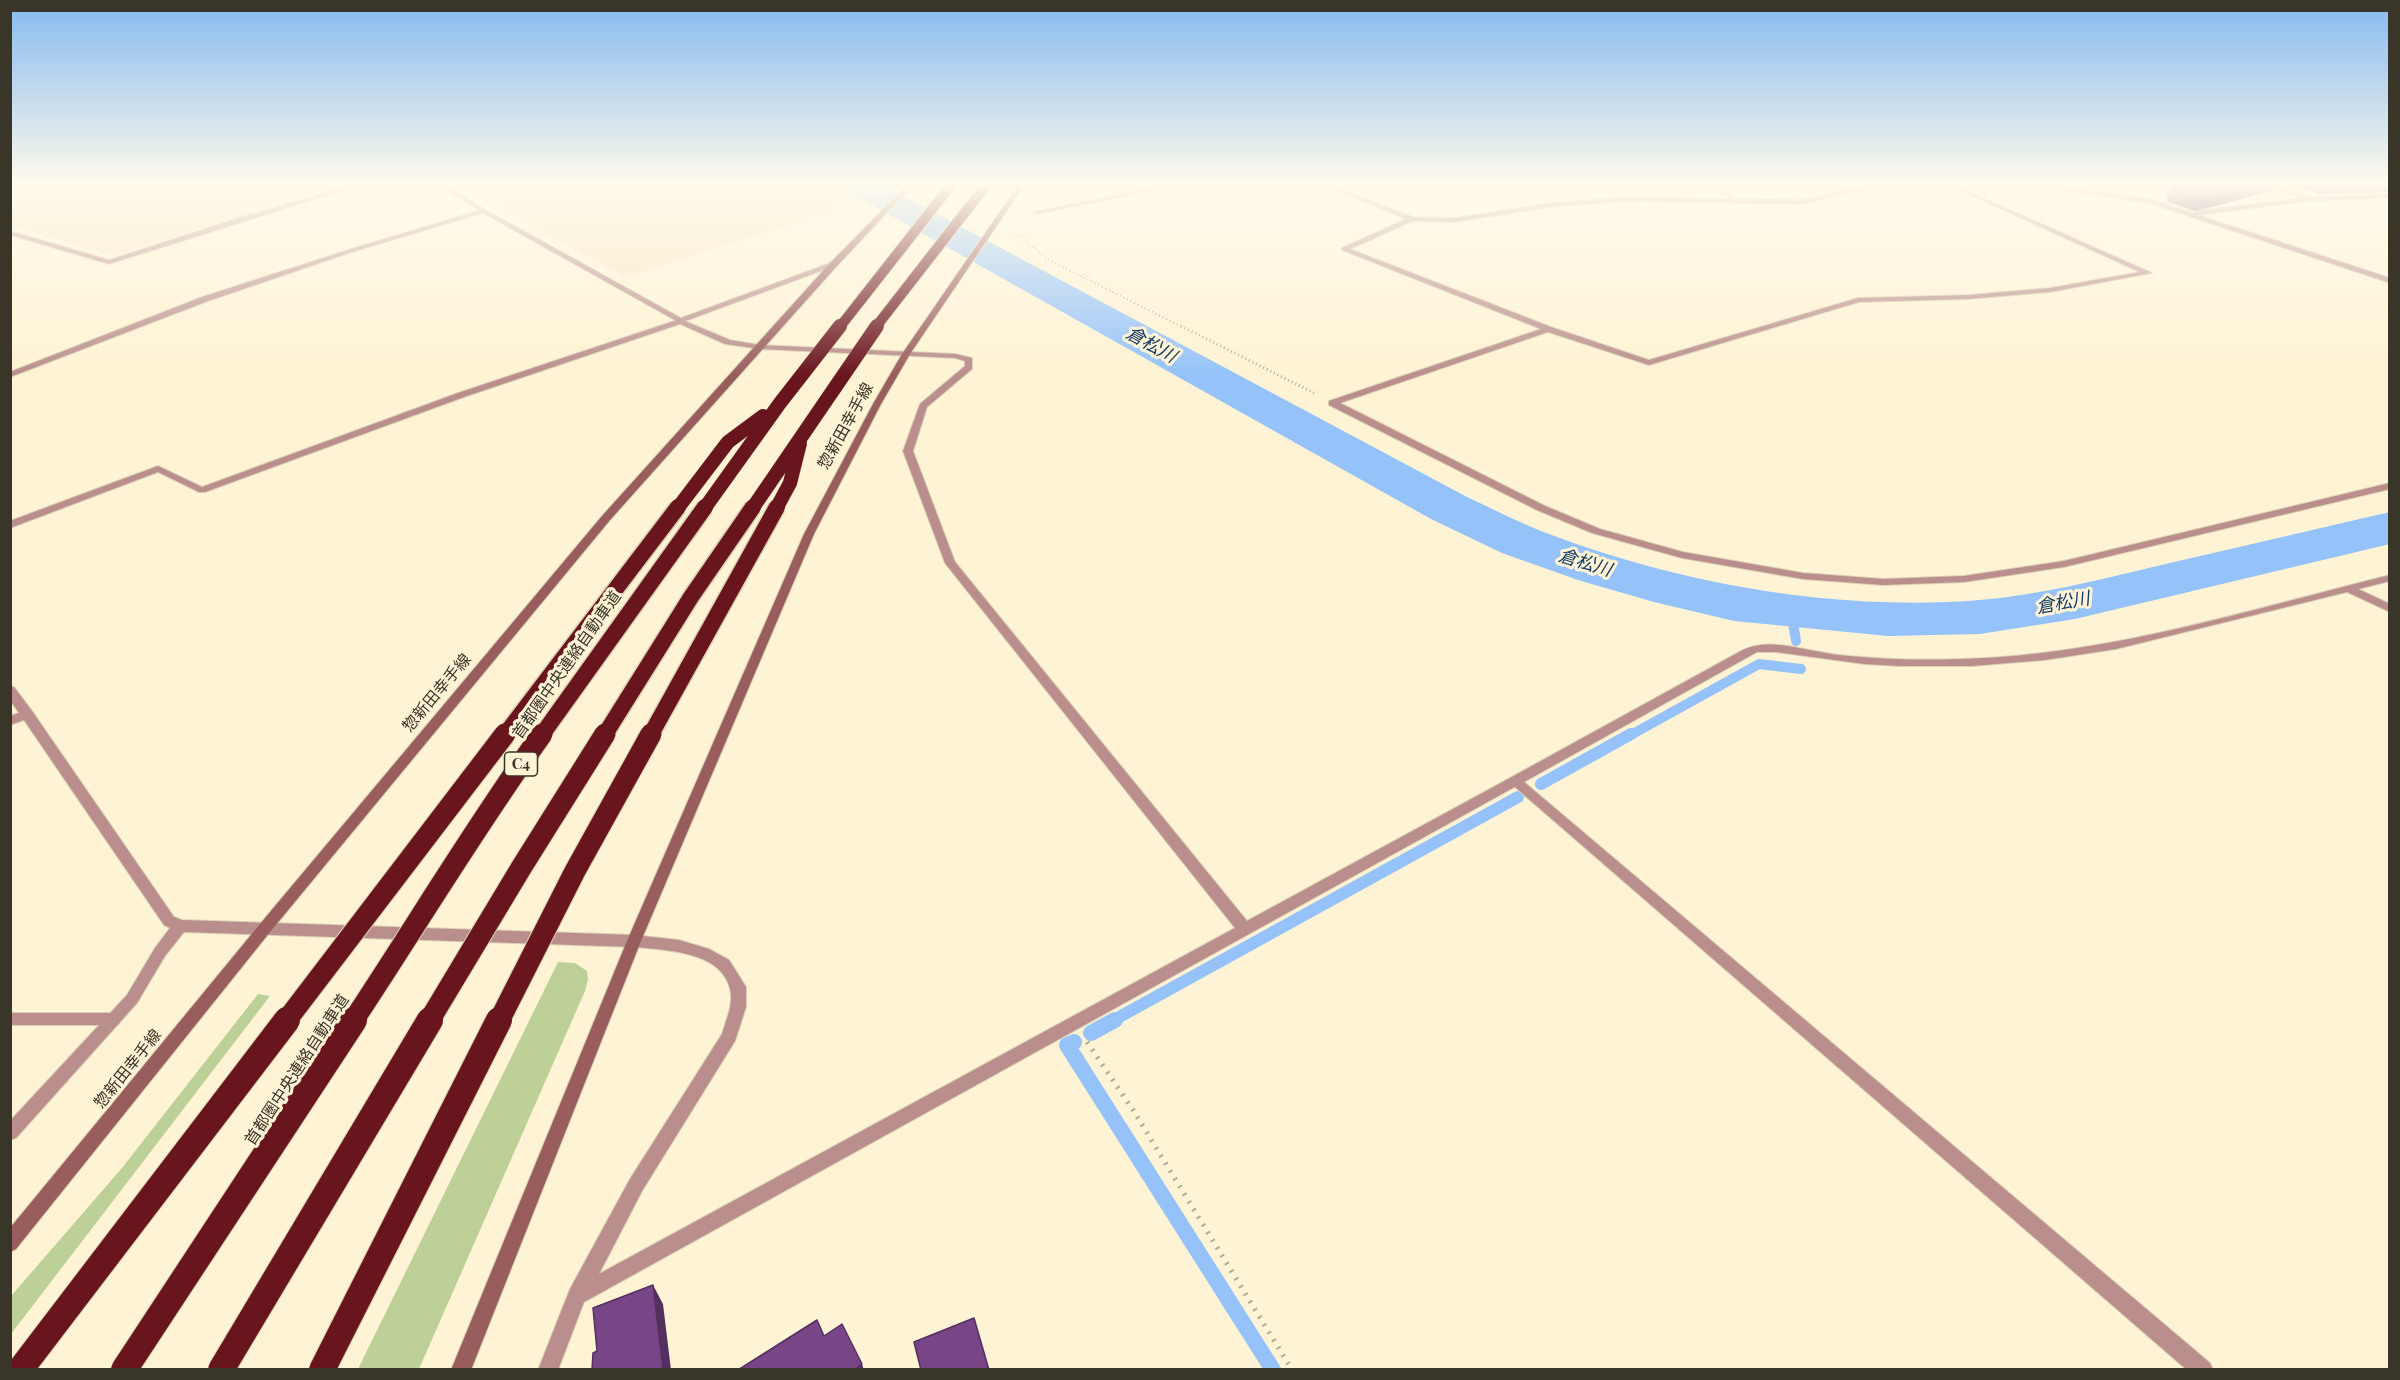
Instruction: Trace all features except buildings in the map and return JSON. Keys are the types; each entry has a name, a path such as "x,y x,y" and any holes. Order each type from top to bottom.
{"highway":[{"name":"首都圏中央連絡自動車道","path":"124,1370 455,866 490,807 780,403 901,248"},
{"path":"221,1370 521,868 691,597 873,331 937,248"},
{"path":"20,1370 728,442 780,403"},
{"path":"322,1370 575,871 790,483 804,430"}],"main road":[{"name":"惣新田幸手線","path":"10,1243 265,928 606,518 849,248"},
{"name":"惣新田幸手線","path":"461,1370 634,941 809,534 877,404 906,354 979,248"}],"street":[{"path":"63,248 109,262 151,248"},
{"path":"10,375 205,299 357,248"},
{"path":"552,248 680,321 728,342 760,347 956,356 969,360 969,367 923,406 908,451 950,563 1245,930"},
{"path":"1345,248 1548,329 1649,363 1858,300 1969,297 2050,290 2148,273 2093,248"},
{"path":"2296,248 2390,281"},
{"path":"10,525 158,469 202,490 461,395 680,321 833,265"},
{"path":"1332,403 1548,329"},
{"path":"1332,403 1541,508 1596,531 1682,555 1803,576 1884,582 1964,579 2064,564 2390,486"},
{"path":"577,1296 1732,662 1744,653 1759,648 1843,658 1913,662 1989,661 2076,653 2116,646 2390,578"},
{"path":"2347,588 2390,609"},
{"path":"10,690 169,921 180,926 634,941 679,946 704,953 724,964 738,987 738,1008 729,1036 636,1185 577,1296 548,1370"},
{"path":"10,721 28,714"},
{"path":"1515,781 2203,1370"},
{"path":"10,1133 132,999 160,952 180,926"},
{"path":"10,1019 113,1019"}],"path":[{"path":"1034,248 1047,259 1332,403"},
{"path":"1074,1024 1133,1110 1292,1370"}],"shaded area":[{"path":"86,248 137,248 112,256"},
{"path":"573,248 715,248 625,277"}],"green space":[{"path":"558,962 575,963 587,971 585,991 419,1369 358,1369"},
{"path":"258,994 270,996 11,1334 11,1296 122,1168"}],"waterway":[{"name":"倉松川","path":"975,248 1449,508 1521,542 1597,568 1734,604 1888,619 1980,617 2075,602 2390,528"},
{"path":"1791,611 1796,641"},
{"path":"1629,736 1759,664 1801,669"},
{"path":"1541,784 1631,734"},
{"path":"1112,1021 1518,797"},
{"path":"1091,1033 1115,1020"},
{"path":"1074,1042 1067,1045 1273,1370"}]}
